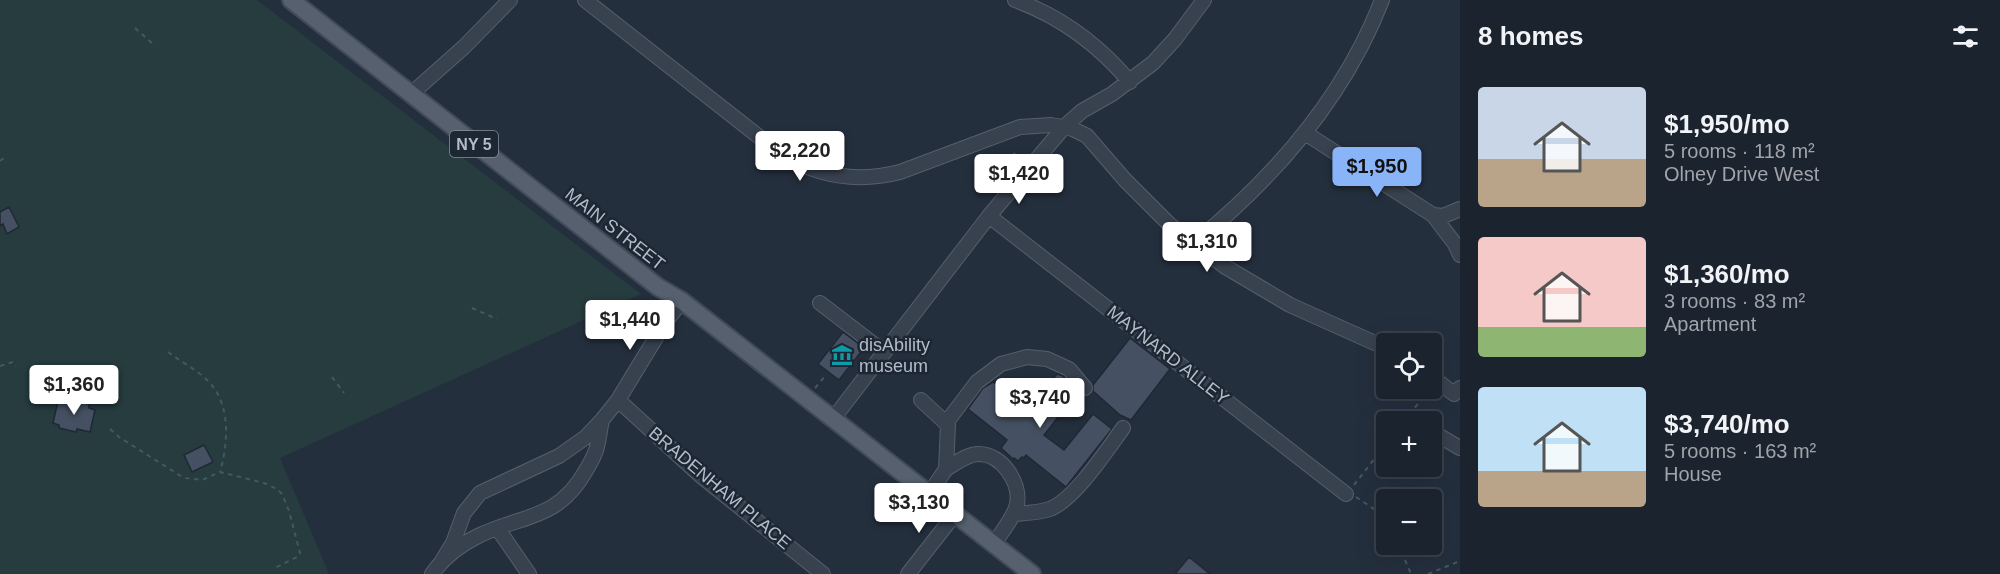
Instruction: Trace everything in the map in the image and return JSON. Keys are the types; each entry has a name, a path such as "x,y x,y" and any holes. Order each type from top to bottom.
{"main road":[{"name":"MAIN STREET","path":"291,0 658,287 682,301 1032,574"}],"street":[{"path":"411,94 464,47 510,0"},
{"path":"585,0 782,154 797,163 827,174 854,178 882,176 900,172 1020,127 1051,124 1073,129 1086,136 1139,195 1194,243 1232,271 1290,305 1376,344"},
{"path":"1015,0 1051,15 1092,42 1130,82"},
{"path":"833,419 989,216 1064,127 1082,111 1130,82 1153,63 1175,39 1204,0"},
{"path":"1194,243 1253,192 1305,133 1347,71 1365,39 1382,0"},
{"path":"1305,133 1433,215 1455,244 1460,255"},
{"path":"1433,215 1443,216 1460,209"},
{"name":"MAYNARD ALLEY","path":"989,216 1352,495"},
{"path":"432,574 453,543 464,513 480,493 559,456 586,437 602,420 618,400 666,321 682,301"},
{"path":"820,303 884,352"},
{"path":"946,423 977,382 1001,364 1027,357 1047,359 1069,369 1085,388"},
{"path":"1442,385 1454,394 1460,388"},
{"name":"BRADENHAM PLACE","path":"618,400 701,476 823,574"},
{"path":"921,400 946,423 948,436 946,470"},
{"path":"442,561 479,535 532,518 564,500 584,475 592,460 602,420"},
{"path":"1012,514 1038,512 1053,508 1063,501 1124,428"},
{"path":"1442,437 1460,448"},
{"path":"929,494 946,470 968,456 980,454 1000,463 1010,473 1018,495 1017,507 994,544"},
{"path":"908,574 955,514"},
{"path":"498,529 530,574"}],"path":[{"path":"135,28 153,45"},
{"path":"0,161 4,158"},
{"path":"472,308 497,319"},
{"path":"168,352 199,373 210,383 220,399 225,411 226,427 220,472"},
{"path":"0,366 13,362 16,366"},
{"path":"814,388 825,375"},
{"path":"332,377 344,393"},
{"path":"1412,411 1422,399"},
{"path":"111,429 119,437 184,478 202,480 220,472 264,483 277,489 282,494 294,527 300,553 299,556 275,568"},
{"path":"1376,459 1352,495 1376,509"},
{"path":"1405,560 1411,574"},
{"path":"1428,574 1460,561"}],"green space":[{"path":"0,0 257,0 641,294 280,458 329,574 0,574"}],"building":[{"path":"9,207 19,227 7,234 3,224 0,226 0,212"},
{"name":"disAbility museum","path":"843,332 864,348 839,380 818,364"},
{"path":"1130,338 1170,369 1131,420 1120,415 1093,391 1093,385"},
{"path":"1057,374 1063,376 1077,393 1044,435 1064,450 1093,414 1112,429 1066,487 1026,455 1018,461 1013,459 1001,448 1007,440 968,409 983,388 993,382 1004,390 1001,394 1026,413"},
{"path":"58,401 73,405 74,401 89,404 89,408 95,410 90,432 59,428 59,425 53,423"},
{"path":"204,445 213,462 192,472 184,455"},
{"path":"1189,557 1210,574 1175,574"}],"place":[{"name":"disAbility museum","path":"842,355"}]}
